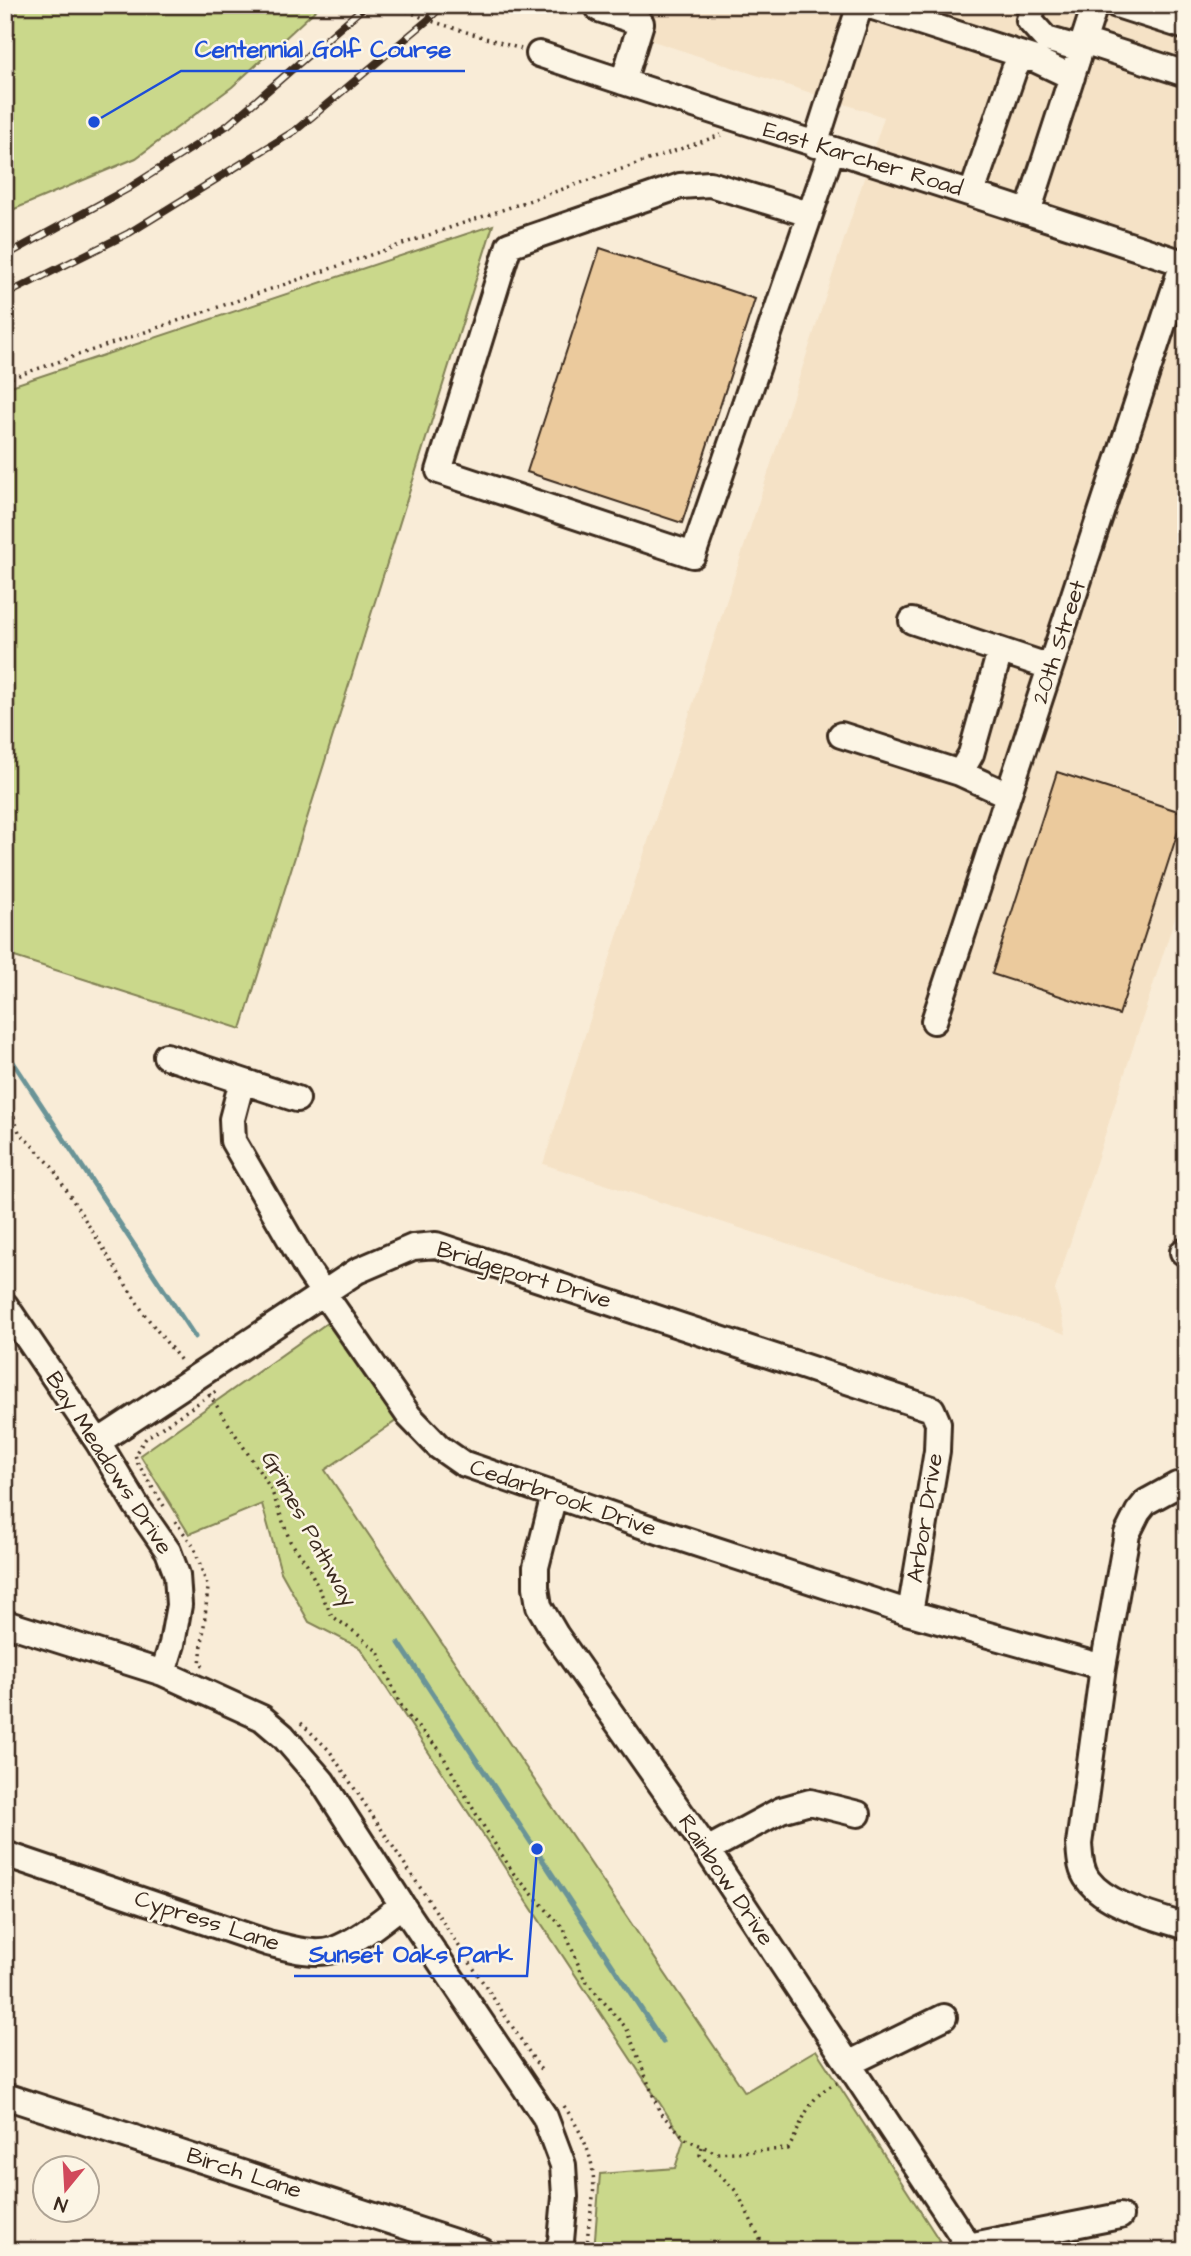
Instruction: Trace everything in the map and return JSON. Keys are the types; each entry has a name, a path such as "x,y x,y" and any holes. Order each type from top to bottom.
{"street":[{"path":"597,5 599,9 641,23 623,82"},
{"path":"810,214 710,184 680,186 509,245 439,471 693,555 810,214 823,147 860,5"},
{"path":"867,5 1032,58 1072,77"},
{"path":"1034,5 1029,20 1046,38 1082,45 1186,74"},
{"path":"1028,212 1095,5"},
{"path":"1117,5 1186,27"},
{"name":"East Karcher Road","path":"539,54 1184,264"},
{"path":"972,193 1014,70 1020,60 1032,58"},
{"name":"20th Street","path":"934,1021 1184,264"},
{"path":"912,621 1050,667"},
{"path":"960,773 971,754 1000,651"},
{"path":"841,735 960,773 1008,795"},
{"path":"166,1056 297,1099"},
{"name":"Cedarbrook Drive","path":"242,1081 232,1119 233,1141 309,1272 409,1416 439,1447 462,1464 910,1613 1103,1667"},
{"name":"Bridgeport Drive","path":"98,1442 204,1386 323,1292 357,1271 413,1247 436,1245 932,1409 937,1423"},
{"name":"Bay Meadows Drive","path":"5,1305 168,1551 177,1576 179,1605 172,1644 163,1673"},
{"name":"Arbor Drive","path":"910,1613 937,1451 937,1423"},
{"path":"1186,1487 1177,1485 1146,1502 1127,1534 1103,1667 1079,1843 1081,1866 1088,1880 1102,1894 1124,1905 1186,1927"},
{"name":"Rainbow Drive","path":"554,1496 536,1567 539,1606 556,1636 707,1850 970,2248"},
{"path":"5,1623 163,1673 262,1718 283,1737 322,1781 545,2117 563,2165 565,2197 561,2241 557,2251"},
{"path":"707,1850 780,1810 810,1802 858,1814"},
{"name":"Cypress Lane","path":"5,1854 268,1943 301,1951 331,1951 368,1931 402,1905"},
{"path":"851,2069 944,2017"},
{"name":"Birch Lane","path":"5,2096 482,2251"},
{"path":"970,2248 1119,2216"}],"path":[{"path":"394,5 428,20 539,54"},
{"path":"5,380 730,132 735,120"},
{"name":"Grimes Pathway","path":"5,1090 19,1132 50,1164 145,1315 204,1386 271,1489 290,1541 307,1564 331,1616 378,1652 399,1702 411,1720 439,1749 513,1874 564,1929 584,1979 627,2029 660,2113 686,2139 717,2153 788,2150 807,2106 851,2069"},
{"path":"215,1674 200,1664 208,1588 194,1547 168,1513 137,1462 135,1454 146,1438 204,1386 221,1388"},
{"path":"296,1717 329,1750 544,2076"},
{"path":"560,2099 583,2134 593,2168 594,2194 587,2238 588,2251"},
{"name":"Grimes Pathway","path":"702,2147 699,2155 737,2192 766,2251"}],"shaded area":[{"path":"581,5 1186,5 1186,883 1055,1290 1066,1334 543,1164 884,117 595,22"}],"green space":[{"path":"5,5 321,5 232,87 136,158 5,213"},
{"path":"493,225 241,1029 5,954 5,388"},
{"path":"327,1323 396,1421 325,1470 745,2092 816,2050 946,2251 594,2251 600,2174 675,2168 684,2140 360,1648 309,1622 281,1572 262,1504 189,1534 140,1455"}],"building":[{"path":"600,248 755,299 682,523 527,472"},
{"path":"1057,772 1184,813 1119,1015 992,974"}],"waterway":[{"path":"5,1050 195,1337"},
{"path":"399,1643 663,2042"}],"railway":[{"path":"5,256 129,188 228,125 366,5"},
{"path":"5,295 129,233 296,130 443,5"}],"place":[{"name":"Centennial Golf Course","path":"94,122"},
{"name":"Sunset Oaks Park","path":"537,1849"}]}
